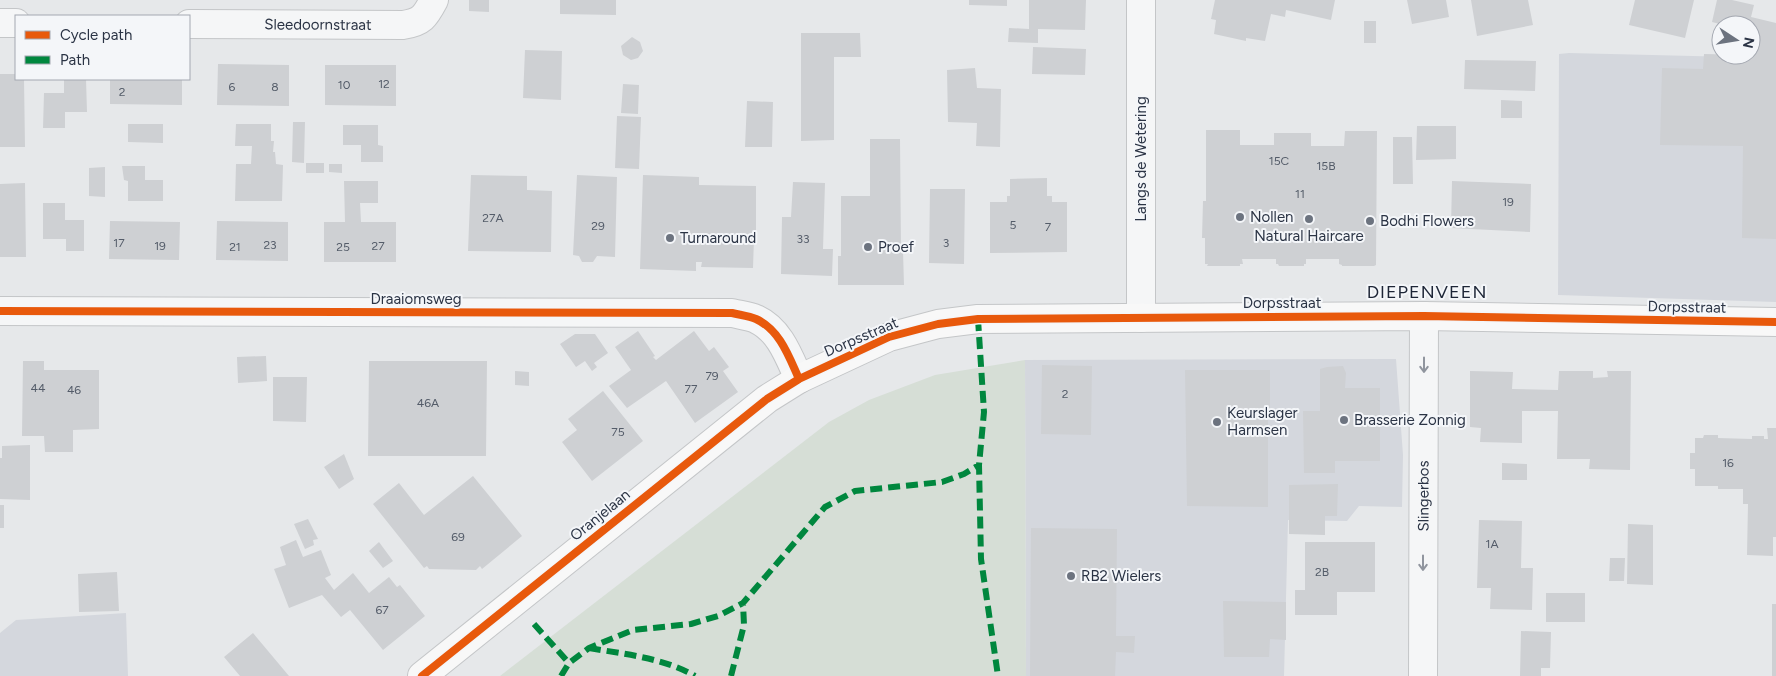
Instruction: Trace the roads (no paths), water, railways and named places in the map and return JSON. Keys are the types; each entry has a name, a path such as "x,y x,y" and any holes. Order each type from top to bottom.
{"street":[{"name":"Sleedoornstraat","path":"190,24 403,25 419,22 434,0"},
{"name":"Langs de Wetering","path":"1141,0 1141,318"},
{"path":"0,23 15,24"},
{"name":"Draaiomsweg","path":"0,311 732,313 756,319 770,330 784,347 799,380"},
{"name":"Dorpsstraat","path":"799,380 888,337 938,324 978,319 1424,316 1776,322"},
{"name":"Slingerbos","path":"1422,676 1424,316"},
{"name":"Oranjelaan","path":"422,676 767,399 799,380"}],"place":[{"name":"Nollen","path":"1240,217"},
{"name":"Natural Haircare","path":"1309,219"},
{"name":"Bodhi Flowers","path":"1370,221"},
{"name":"Turnaround","path":"670,238"},
{"name":"Proef","path":"868,247"},
{"name":"Brasserie Zonnig","path":"1344,420"},
{"name":"Keurslager Harmsen","path":"1217,422"},
{"name":"RB2 Wielers","path":"1071,576"}],"district":[{"name":"DIEPENVEEN","path":"1427,292"}]}
